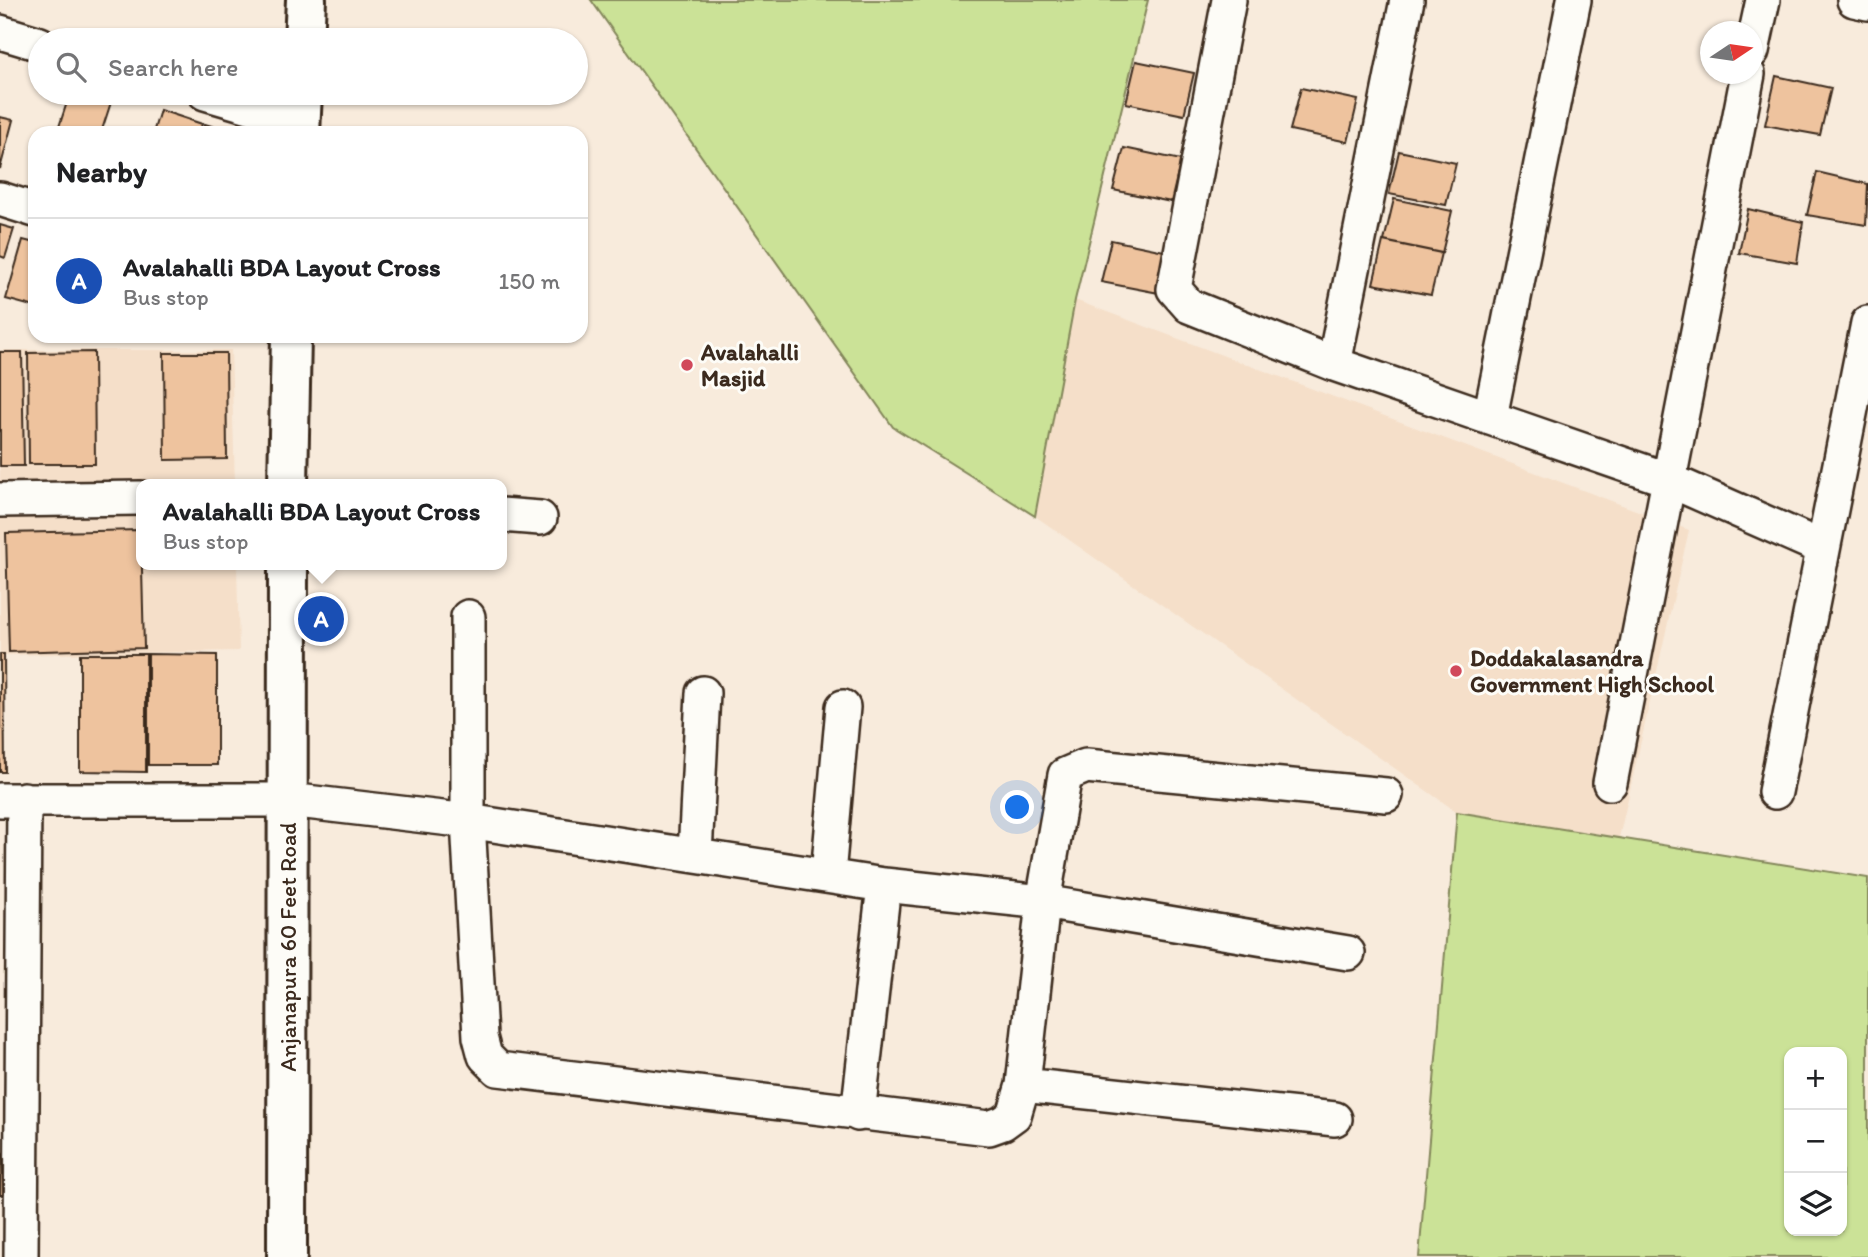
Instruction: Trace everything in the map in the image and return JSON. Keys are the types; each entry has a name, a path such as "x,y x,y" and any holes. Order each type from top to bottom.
{"street":[{"path":"305,28 306,0"},
{"path":"1229,0 1174,289 1189,306 1335,365 1669,480 1823,548"},
{"path":"1335,365 1407,0"},
{"path":"1490,418 1574,0"},
{"path":"1758,21 1763,0"},
{"path":"1854,0 1868,3"},
{"path":"0,32 28,40"},
{"path":"1610,783 1746,84"},
{"path":"255,105 300,116"},
{"path":"0,199 28,208"},
{"path":"1775,792 1868,323"},
{"path":"288,479 291,343"},
{"path":"0,500 136,498"},
{"path":"507,515 540,518"},
{"name":"Anjanapura 60 Feet Road","path":"287,1257 288,570"},
{"path":"468,617 468,821 480,1037 485,1056 498,1069 989,1128 1014,1115 1023,1085 1042,902 1065,775 1086,766 1386,794"},
{"path":"695,855 703,693"},
{"path":"828,875 843,707"},
{"path":"21,1257 12,799 289,800 468,821 884,885 1042,902 1348,953"},
{"path":"858,1114 884,885"},
{"path":"1023,1085 1335,1119"}],"shaded area":[{"name":"Doddakalasandra Government High School","path":"1075,300 1689,530 1619,838 1457,812 1035,516"},
{"path":"0,350 231,350 235,479 136,479 136,570 237,570 239,651 0,655"}],"green space":[{"path":"591,0 1148,0 1075,300 1035,516 893,427"},
{"path":"1457,812 1868,878 1868,1257 1419,1257"}],"building":[{"path":"1136,61 1194,73 1184,115 1126,103"},
{"path":"1776,76 1831,88 1820,135 1765,125"},
{"path":"1301,88 1358,100 1348,142 1290,130"},
{"path":"66,105 110,105 103,126 59,126"},
{"path":"160,110 202,124 201,126 155,126"},
{"path":"0,117 13,120 0,169"},
{"path":"1124,148 1181,160 1171,202 1113,190"},
{"path":"1399,151 1456,163 1446,205 1389,194"},
{"path":"1817,172 1868,184 1866,225 1807,215"},
{"path":"1394,199 1452,211 1442,253 1384,241"},
{"path":"1748,209 1803,222 1797,263 1739,253"},
{"path":"0,225 14,229 5,258 0,256"},
{"path":"23,240 28,241 28,305 6,299"},
{"path":"1111,240 1169,252 1159,293 1101,282"},
{"path":"1383,241 1441,253 1431,295 1373,284"},
{"path":"0,352 22,352 24,466 0,466"},
{"path":"94,352 95,464 29,464 28,353"},
{"path":"164,353 226,353 227,459 165,460"},
{"path":"136,530 136,570 142,570 144,648 9,652 6,533"},
{"path":"0,654 4,654 5,772 0,772"},
{"path":"80,654 146,654 146,772 80,771"},
{"path":"148,654 217,655 217,765 148,765"},
{"path":"2,1153 3,1195 0,1195"}],"place":[{"name":"Avalahalli Masjid","path":"687,365"},
{"name":"Avalahalli BDA Layout Cross","path":"321,619"},
{"name":"Doddakalasandra Government High School","path":"1456,671"}]}
